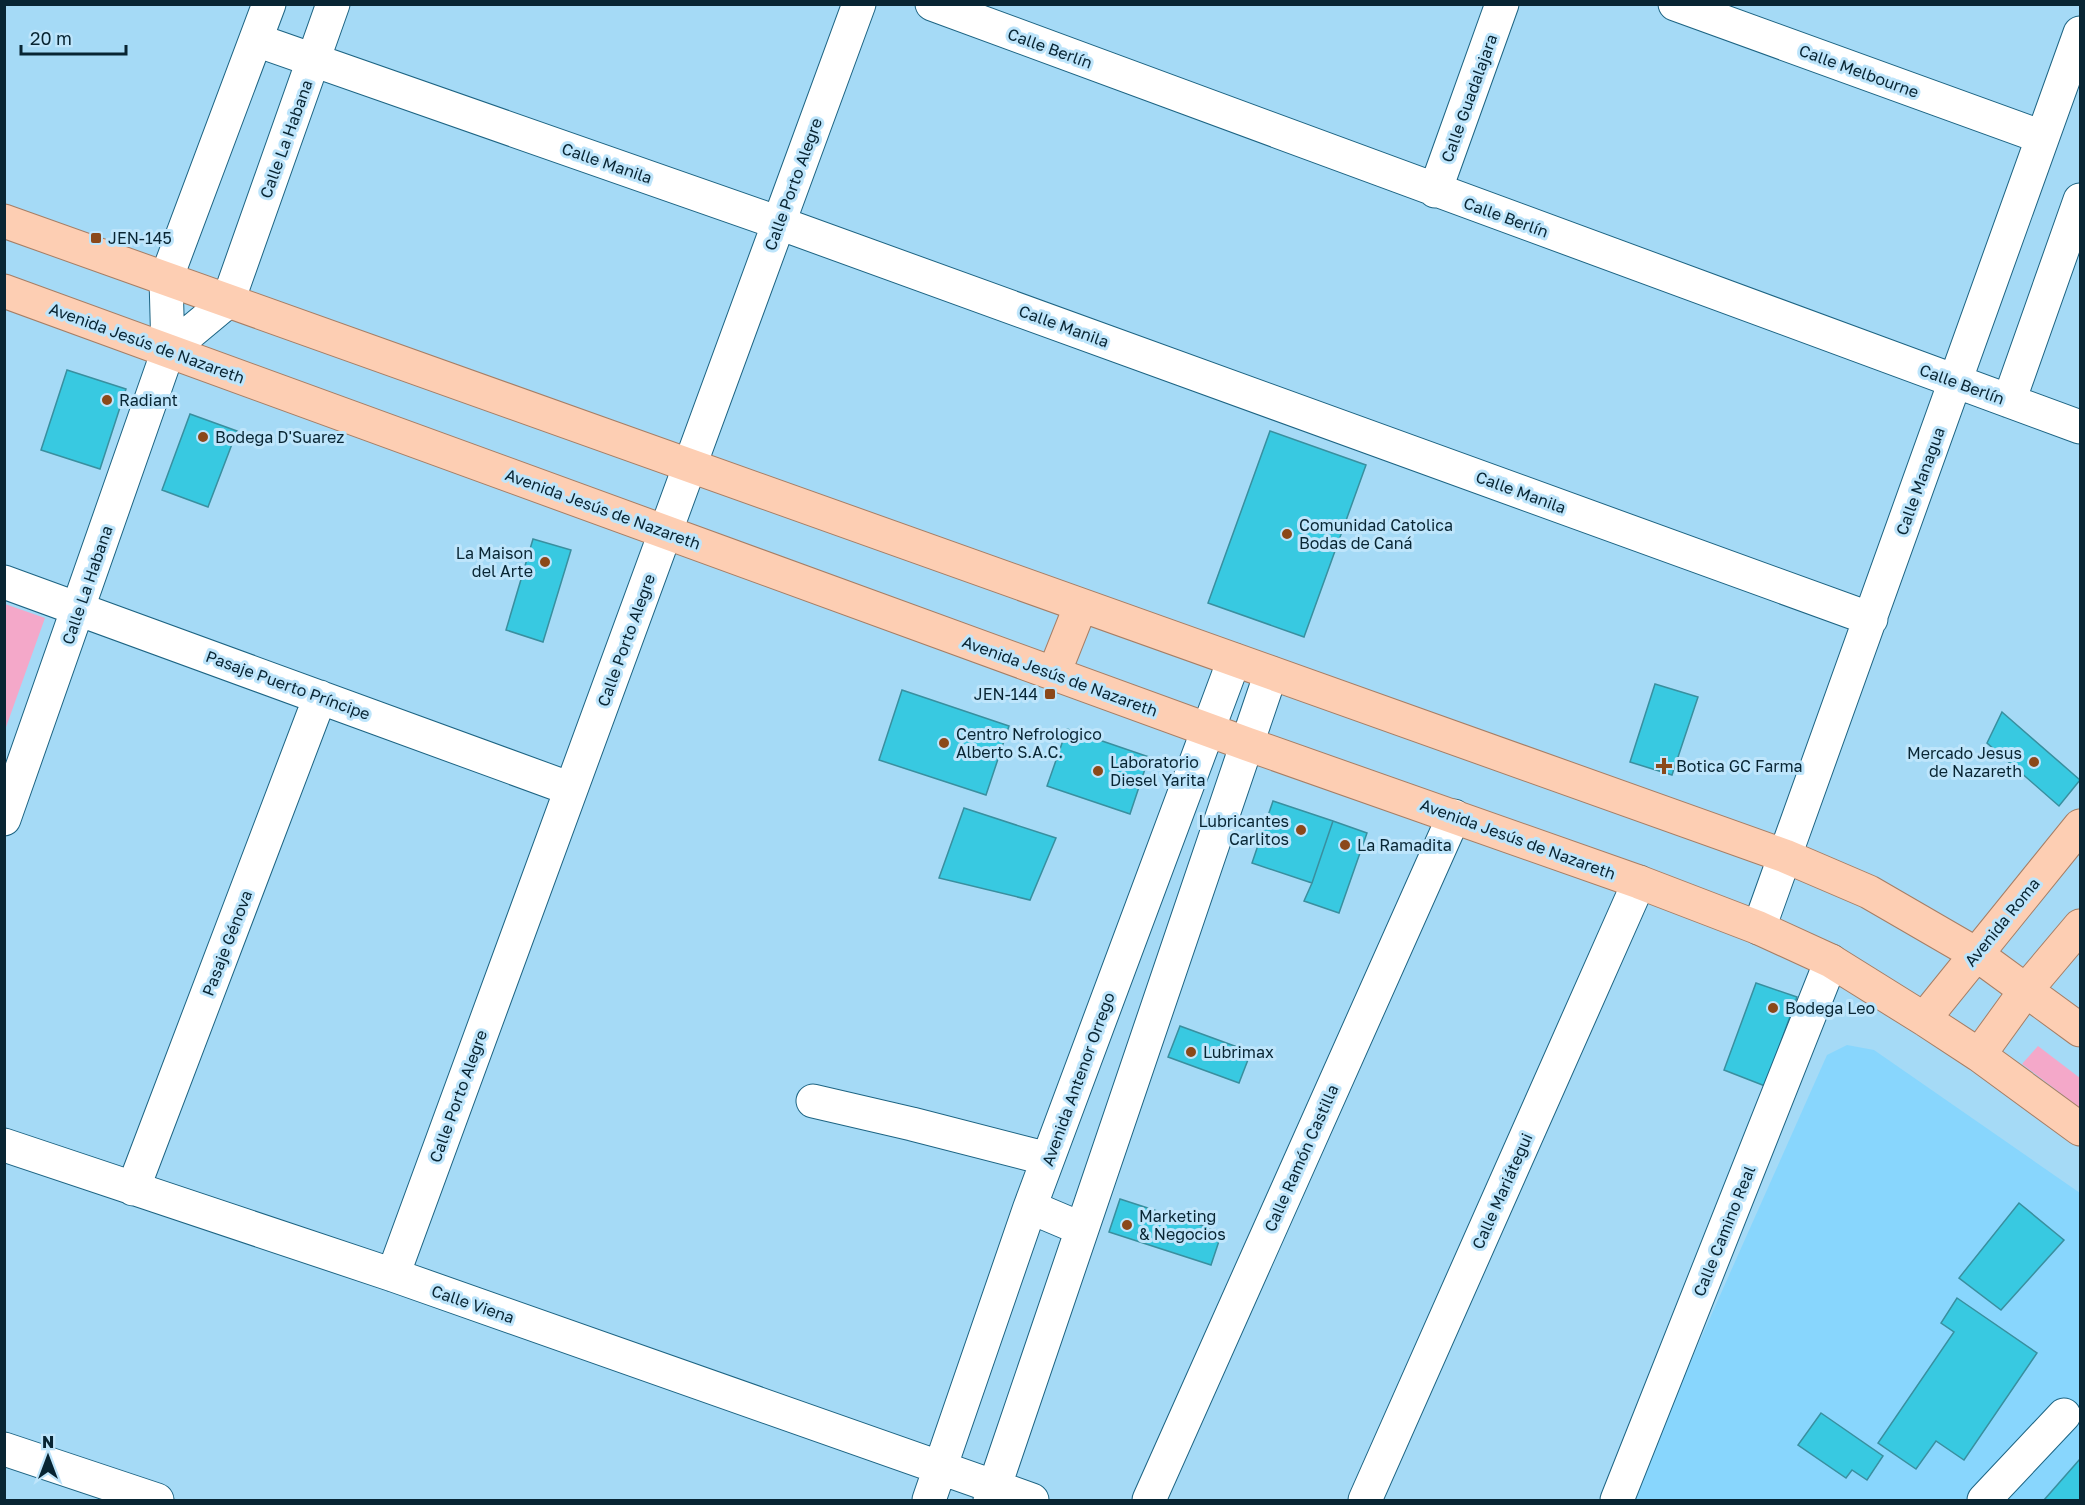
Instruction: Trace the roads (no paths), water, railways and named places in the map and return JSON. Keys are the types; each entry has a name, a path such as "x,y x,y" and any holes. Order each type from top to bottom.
{"main road":[{"path":"4,221 1785,856 1869,892 1976,954 2080,1030"},
{"name":"Avenida Jesús de Nazareth","path":"4,291 1247,744 1639,882 1759,928 1831,961 1924,1019 1979,1055 2080,1129"},
{"path":"1054,674 1081,605"},
{"name":"Avenida Roma","path":"1924,1019 2080,826"},
{"path":"1979,1055 2026,990 2080,926"}],"street":[{"name":"Calle La Habana","path":"4,819 168,351 166,279 269,4"},
{"name":"Calle La Habana","path":"228,301 333,4"},
{"name":"Calle Porto Alegre","path":"393,1275 859,4"},
{"name":"Calle Guadalajara","path":"1435,191 1502,4"},
{"name":"Calle Melbourne","path":"1676,4 2042,137"},
{"name":"Calle Berlín","path":"946,7 1435,191 2080,427"},
{"name":"Calle Managua","path":"1759,928 2080,33"},
{"name":"Calle Manila","path":"256,40 779,223 1871,619"},
{"path":"2009,401 2080,200"},
{"path":"168,351 228,301"},
{"name":"Pasaje Puerto Príncipe","path":"4,582 571,789"},
{"name":"Avenida Antenor Orrego","path":"929,1500 1030,1208 1234,660"},
{"path":"992,1494 1271,673"},
{"name":"Pasaje Génova","path":"133,1190 320,697"},
{"name":"Calle Ramón Castilla","path":"1149,1500 1454,816"},
{"name":"Calle Mariátegui","path":"1365,1500 1639,882"},
{"name":"Calle Camino Real","path":"1617,1500 1831,961"},
{"path":"813,1101 1048,1159"},
{"name":"Calle Viena","path":"4,1145 393,1275 940,1468 992,1494 1032,1500"},
{"path":"1030,1208 1082,1229"},
{"path":"1984,1500 2064,1415"},
{"path":"4,1449 157,1500"}],"place":[{"name":"JEN-145","path":"96,238"},
{"name":"Radiant","path":"107,400"},
{"name":"Bodega D'Suarez","path":"203,437"},
{"name":"Comunidad Catolica Bodas de Caná","path":"1287,534"},
{"name":"La Maison del Arte","path":"545,562"},
{"name":"JEN-144","path":"1050,694"},
{"name":"Centro Nefrologico Alberto S.A.C.","path":"944,743"},
{"name":"Mercado Jesus de Nazareth","path":"2034,762"},
{"name":"Botica GC Farma","path":"1664,766"},
{"name":"Laboratorio Diesel Yarita","path":"1098,771"},
{"name":"Lubricantes Carlitos","path":"1301,830"},
{"name":"La Ramadita","path":"1345,845"},
{"name":"Bodega Leo","path":"1773,1008"},
{"name":"Lubrimax","path":"1191,1052"},
{"name":"Marketing & Negocios","path":"1127,1225"}]}
